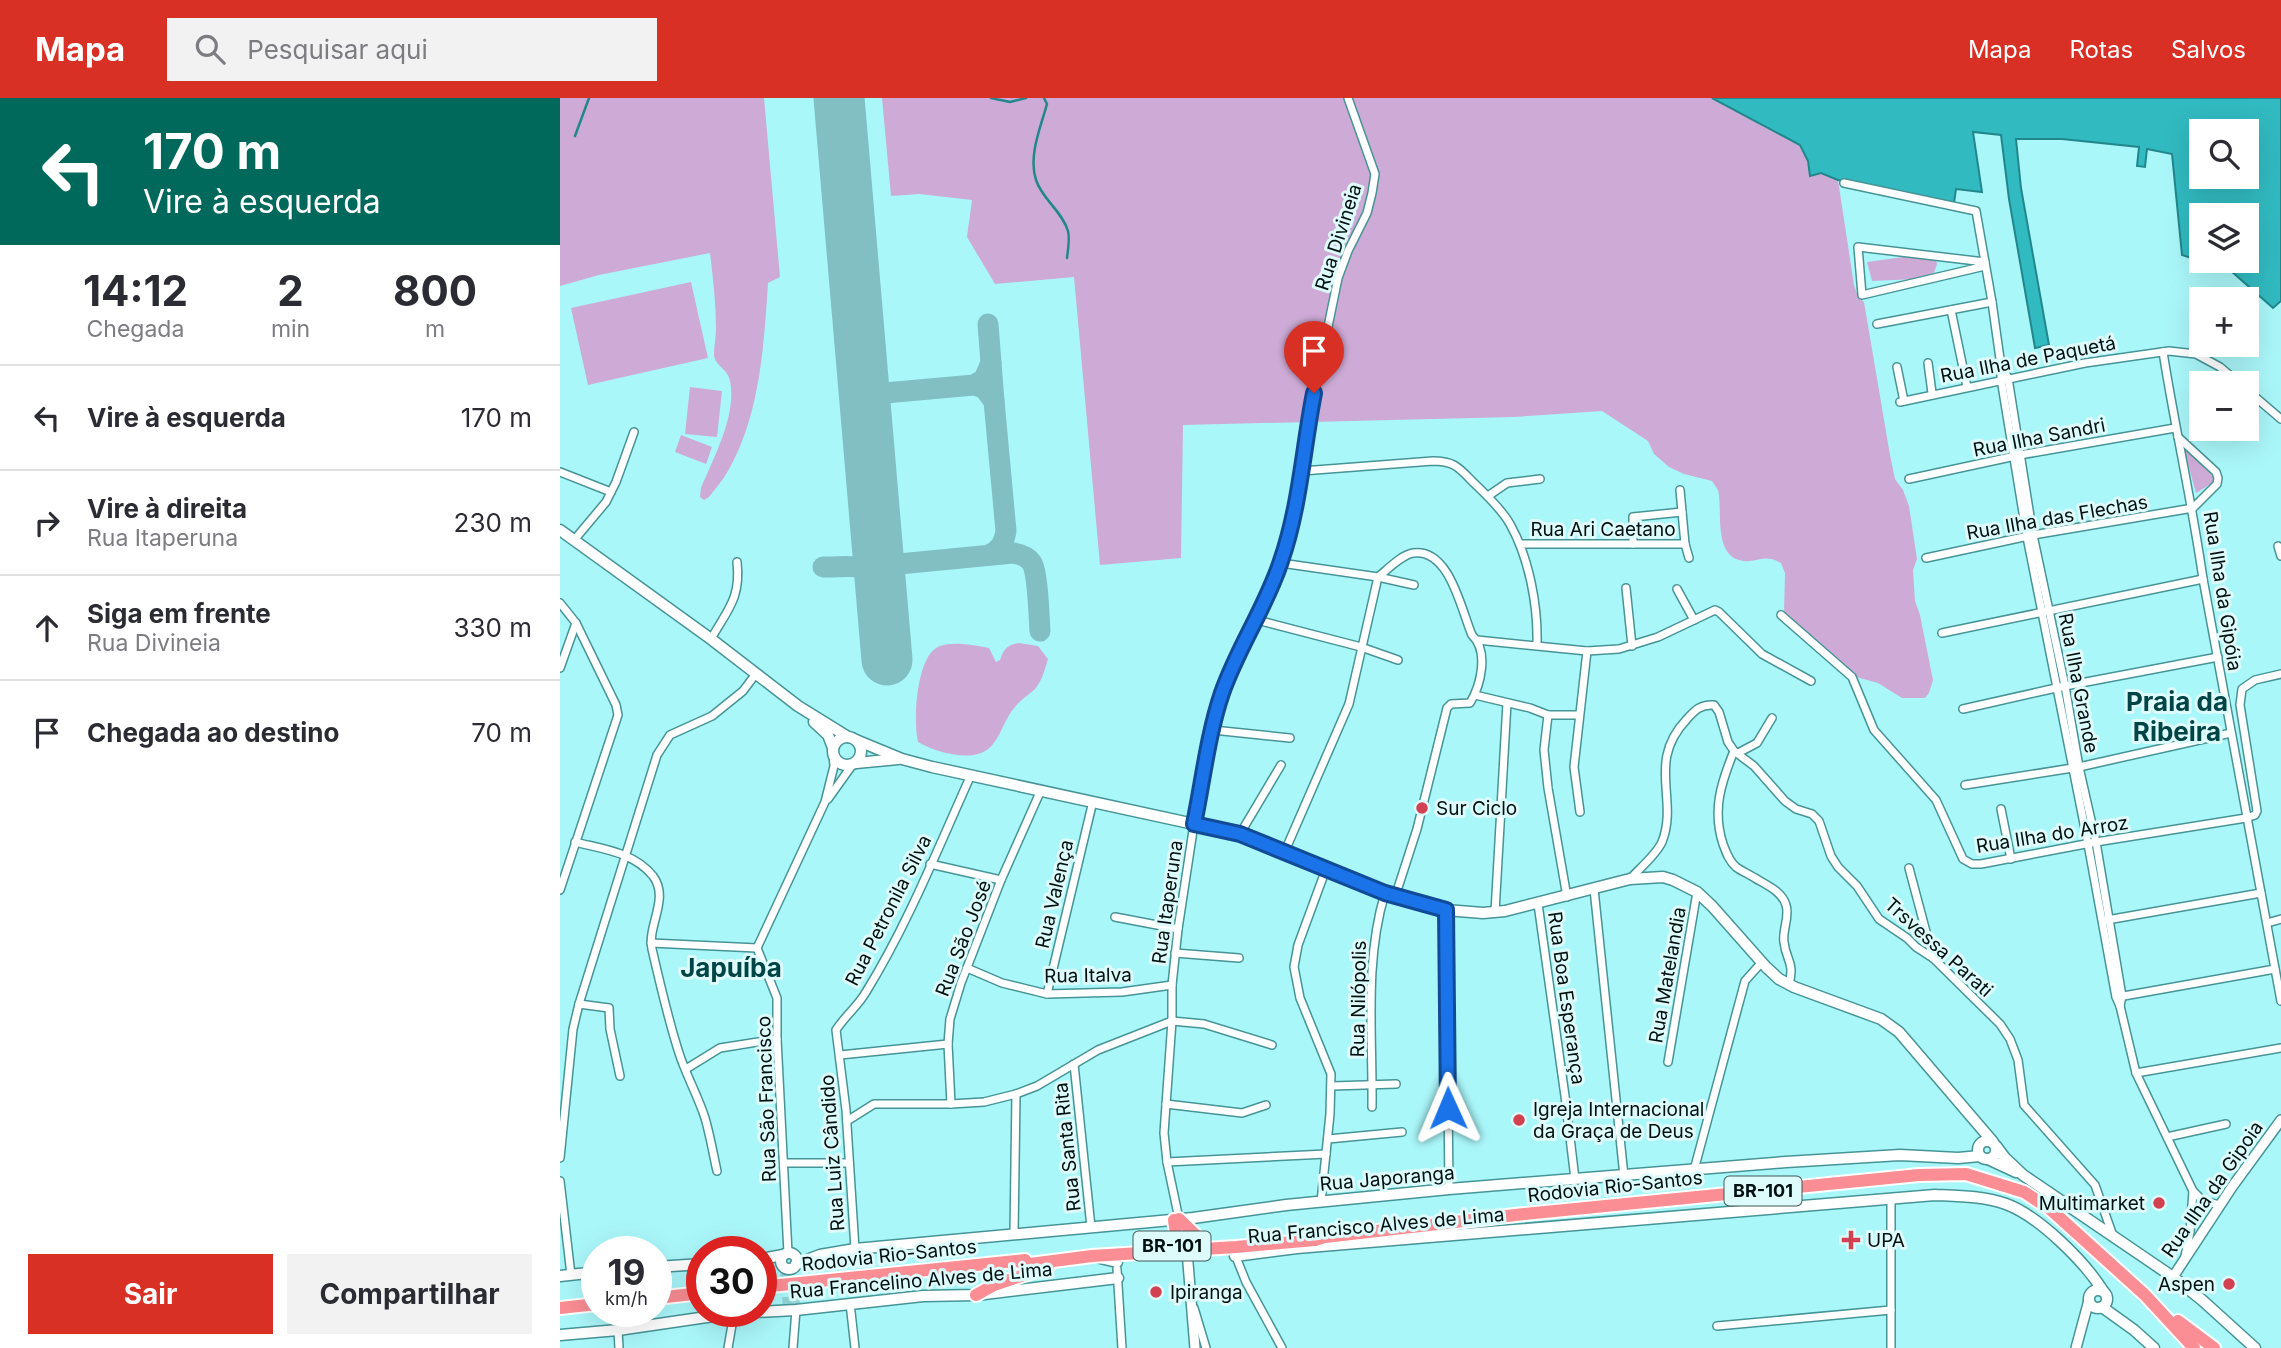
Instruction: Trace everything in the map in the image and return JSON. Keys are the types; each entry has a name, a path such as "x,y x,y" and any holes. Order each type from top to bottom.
{"highway":[{"name":"Rodovia Rio-Santos","path":"1020,1262 1031,1257 1171,1246 1205,1247 1235,1252 1325,1237 1919,1175 1965,1174 2024,1192 2041,1203 2158,1307 2214,1348"},
{"path":"1171,1246 1175,1233 1184,1222 1205,1247"},
{"name":"Rodovia Rio-Santos","path":"777,1285 1020,1262 1030,1264 1093,1256 1117,1266 1187,1255 1205,1247 1314,1234 1325,1237"},
{"path":"976,1295 994,1285 1073,1259"},
{"path":"560,1308 581,1306"},
{"name":"Rodovia Rio-Santos","path":"2158,1307 2194,1348"}],"main road":[{"path":"560,530 804,710 852,739 902,759 1240,834 1390,895 1446,910 1496,912 1567,897 1630,879 1663,877 1683,884 1712,906 1779,979 1881,1019 1899,1032 1980,1128 1986,1149 2173,1278 2255,1348"},
{"path":"804,710 828,735 839,763 847,765 902,759"},
{"path":"833,751 839,740 852,739"},
{"path":"852,739 861,752 855,763"},
{"name":"Rua Japoranga","path":"777,1257 1091,1227 1184,1222 1321,1202 1449,1189 1900,1155 1958,1158 1986,1149"},
{"name":"Rua Francisco Alves de Lima","path":"1235,1252 1936,1195 1975,1197 2008,1205 2034,1220 2084,1265 2134,1330"},
{"name":"Rua Japoranga","path":"786,1256 788,1269 820,1255"},
{"path":"2084,1265 2090,1280 2089,1298 2093,1307 2101,1308 2134,1330 2154,1348"},
{"name":"Rua Francelino Alves de Lima","path":"777,1311 923,1296 976,1295 1117,1266"},
{"path":"560,1276 581,1274"},
{"path":"2089,1298 2094,1291 2105,1293 2107,1302 2101,1308"},
{"name":"Rua Francelino Alves de Lima","path":"560,1335 686,1320"}],"street":[{"name":"Rua Divineia","path":"1302,471 1307,429 1338,278 1367,213 1374,174 1348,98"},
{"name":"Rua Ilha Grande","path":"1844,183 1976,211 2030,536 2092,843 2120,1006 2136,1073 2193,1191 2190,1232 2184,1260"},
{"path":"1858,247 1985,264 1862,295 1858,247"},
{"path":"1877,324 1992,302"},
{"path":"1951,310 1967,387"},
{"name":"Rua Ilha de Paquetá","path":"1897,367 1902,401 2087,362 2163,352 2196,354 2225,371"},
{"name":"Rua Ilha da Gipóia","path":"2163,352 2281,1000"},
{"path":"1928,363 1932,393"},
{"path":"2259,400 2281,419"},
{"name":"Rua Ilha Sandri","path":"1909,479 2017,456 2175,428"},
{"path":"575,539 606,502 634,432"},
{"path":"2177,437 2216,472 2218,478 2217,484 2193,508"},
{"path":"1302,471 1442,461 1454,464 1488,496 1508,521 1520,544 1535,610 1537,644"},
{"name":"Rua Itaperuna","path":"1184,1222 1167,1162 1164,1133 1175,953 1194,824 1222,692 1281,563 1302,471"},
{"path":"560,472 611,492"},
{"path":"1488,496 1507,483 1540,479"},
{"path":"1680,490 1685,544 1689,558"},
{"name":"Rua Ilha das Flechas","path":"1926,558 2030,536 2193,508"},
{"path":"1633,544 1633,517 1682,512"},
{"name":"Rua Ari Caetano","path":"1520,544 1685,544"},
{"path":"2278,545 2281,556"},
{"path":"1285,851 1349,704 1378,577 1411,553 1425,554 1447,571 1481,654 1475,695 1548,715 1579,715"},
{"path":"711,639 737,594 737,562"},
{"path":"1281,563 1415,585"},
{"path":"1942,633 2203,579"},
{"path":"1626,588 1632,646"},
{"path":"1677,589 1694,620"},
{"path":"560,603 576,623 616,705 618,715 560,890"},
{"path":"1477,640 1605,651 1658,638 1709,612 1719,612 1762,654 1811,681"},
{"name":"Rua Ilha do Arroz","path":"1781,615 1852,677 1874,730 1936,800 1963,859 1972,864 2246,818"},
{"path":"1257,620 1360,647 1398,660"},
{"path":"560,668 576,623"},
{"path":"1580,812 1574,767 1587,651"},
{"path":"1963,709 2218,657"},
{"path":"2246,818 2255,815 2257,811 2240,705 2242,689 2255,680 2281,674"},
{"path":"560,1158 573,1029 579,1004 657,755 670,735 712,716 743,691 755,675"},
{"name":"Rua Nilópolis","path":"1372,1107 1372,959 1379,912 1390,895 1417,829 1447,708 1451,704 1470,703 1475,695"},
{"path":"1496,912 1507,703"},
{"name":"Trsvessa Parati","path":"1630,879 1661,845 1665,829 1664,766 1676,730 1696,709 1714,705 1719,712 1727,742 1736,752 1754,766 1785,802 1812,814 1819,821 1831,856 1857,886 1879,919 1933,958 2000,1024 2018,1060 2024,1105 2095,1185 2113,1236"},
{"path":"1548,715 1544,750 1567,897"},
{"path":"1772,718 1757,743 1736,752 1721,782 1717,821 1727,856 1736,867 1781,895 1786,905 1788,914 1783,933 1784,946 1792,968 1789,984"},
{"path":"1213,730 1290,738"},
{"path":"1965,785 2075,767 2231,733"},
{"path":"651,943 757,948 825,802 834,766 833,751"},
{"path":"825,802 855,763"},
{"path":"1240,834 1281,765"},
{"name":"Rua Petronila Silva","path":"840,1055 836,1030 843,1018 865,995 911,906 971,775"},
{"name":"Rua São José","path":"951,1104 947,1044 950,1019 1001,880 1041,790"},
{"name":"Rua Valença","path":"1047,994 1093,801"},
{"path":"2001,809 2011,859"},
{"path":"575,842 625,855 646,870 658,886 660,901 651,943 680,1056 705,1117 717,1171"},
{"path":"930,864 1001,880"},
{"path":"1909,868 1933,958"},
{"path":"1321,1202 1332,1086 1328,1063 1300,998 1294,967 1297,945 1326,869"},
{"path":"1594,889 1624,1176"},
{"name":"Rua Matelandia","path":"1668,1062 1697,892"},
{"path":"2106,921 2262,893"},
{"name":"Rua Boa Esperança","path":"1538,904 1575,1179"},
{"path":"1446,910 1449,1189"},
{"path":"1115,916 1178,929"},
{"path":"2267,923 2281,919"},
{"name":"Rua São Francisco","path":"757,948 777,998 786,1256"},
{"path":"1175,953 1239,958"},
{"path":"1694,1170 1745,981 1762,962"},
{"name":"Rua Italva","path":"967,968 1002,983 1047,994 1122,992 1172,985"},
{"path":"2119,997 2275,969"},
{"path":"579,1004 609,1008 610,1029 620,1076"},
{"path":"846,1121 874,1104 951,1104 1016,1094 1037,1086 1098,1050 1172,1021 1204,1024 1272,1045"},
{"path":"686,1069 719,1048 777,1039"},
{"path":"840,1055 947,1044"},
{"path":"2136,1073 2281,1048"},
{"name":"Rua Luiz Cândido","path":"840,1055 855,1249"},
{"name":"Rua Santa Rita","path":"1074,1064 1091,1227"},
{"path":"1332,1086 1396,1084"},
{"path":"1014,1234 1016,1094"},
{"path":"1166,1104 1242,1113 1266,1105"},
{"name":"Rua Ilha da Gipoia","path":"2173,1278 2220,1205 2281,1120"},
{"path":"2167,1136 2226,1124"},
{"path":"1328,1139 1402,1132"},
{"path":"1167,1162 1326,1154"},
{"path":"784,1163 849,1164"},
{"path":"560,1181 571,1275"},
{"path":"2193,1191 2203,1201 2220,1205"},
{"path":"1891,1199 1891,1348"},
{"path":"1235,1252 1246,1282 1282,1348"},
{"path":"1187,1255 1195,1348"},
{"path":"1117,1266 1122,1348"},
{"path":"1191,1297 1206,1348"},
{"path":"2076,1348 2089,1298"},
{"path":"850,1303 855,1348"},
{"path":"2080,1333 2088,1318 2101,1308"},
{"path":"793,1348 796,1310"},
{"path":"1717,1326 1891,1310"},
{"path":"729,1348 732,1327"},
{"path":"618,1330 619,1348"}],"shaded area":[{"path":"560,98 764,98 780,277 768,283 762,355 747,427 728,471 704,500 700,497 701,488 723,436 731,394 729,377 714,355 716,319 710,253 599,275 560,286"},
{"path":"882,98 1712,98 1800,146 1808,161 1821,173 1838,180 1854,285 1858,297 1864,302 1895,479 1909,506 1917,559 1913,570 1915,601 1933,680 1929,693 1925,698 1902,698 1878,683 1856,677 1784,614 1785,573 1781,563 1769,559 1739,560 1731,556 1725,548 1718,490 1712,481 1669,467 1654,454 1648,441 1602,411 1514,417 1183,425 1181,558 1100,565 1074,277 995,284 967,237 972,200 919,194 891,196"},
{"path":"1918,255 1935,258 1937,264 1934,273 1916,279 1872,281 1867,262"},
{"path":"691,282 708,358 588,385 571,308"},
{"path":"690,387 722,391 717,437 685,434"},
{"path":"681,435 712,447 706,464 675,452"},
{"path":"2183,446 2217,480 2196,493"},
{"path":"1019,643 1038,646 1048,659 1037,686 1012,711 993,744 978,754 957,755 918,742 918,689 921,674 932,652 946,645 977,646 989,648 996,662 1006,648"}],"water":[{"path":"1712,98 2281,98 2281,301 2273,308 2259,296 2259,287 2249,287 2233,273 2259,273 2259,203 2189,203 2189,257 2182,255 2172,154 2147,149 2145,167 2137,166 2139,147 2062,139 2016,139 2021,188 2049,345 2035,348 2009,199 2001,135 1973,132 1982,192 1956,189 1954,203 1838,180 1821,173 1810,176 1808,161 1800,145"}],"waterway":[{"path":"575,136 589,98"},
{"path":"991,98 1010,102 1026,98"},
{"path":"1044,98 1047,104 1036,141 1034,171 1039,187 1068,231 1067,258"}],"taxiway":[{"path":"988,324 991,363"},
{"path":"885,393 974,385 984,388 994,401 991,363 984,379 974,385"},
{"path":"862,372 869,386 885,393 872,402 866,417"},
{"path":"989,555 1001,546 1006,531 994,401"},
{"path":"877,545 884,558 899,564 888,569"},
{"path":"899,564 1013,553 1023,556 1032,563 1034,569 1040,631"},
{"path":"823,567 849,566 864,569 871,572 880,587"}],"runway":[{"path":"839,98 887,660"}],"tunnel":[{"path":"785,1267 788,1310"},
{"path":"792,1282 796,1310"}],"place":[{"name":"Sur Ciclo","path":"1422,808"},
{"name":"Igreja Internacional da Graça de Deus","path":"1519,1120"},
{"name":"Multimarket","path":"2159,1203"},
{"name":"UPA","path":"1851,1240"},
{"name":"Aspen","path":"2229,1284"},
{"name":"Ipiranga","path":"1156,1292"}],"district":[{"name":"Praia da Ribeira","path":"2177,717"},
{"name":"Japuíba","path":"731,968"}],"route":[{"path":"1314,393 1290,532 1281,563 1257,620 1222,692 1194,824 1240,834 1385,893 1446,910 1448,1108"}]}
